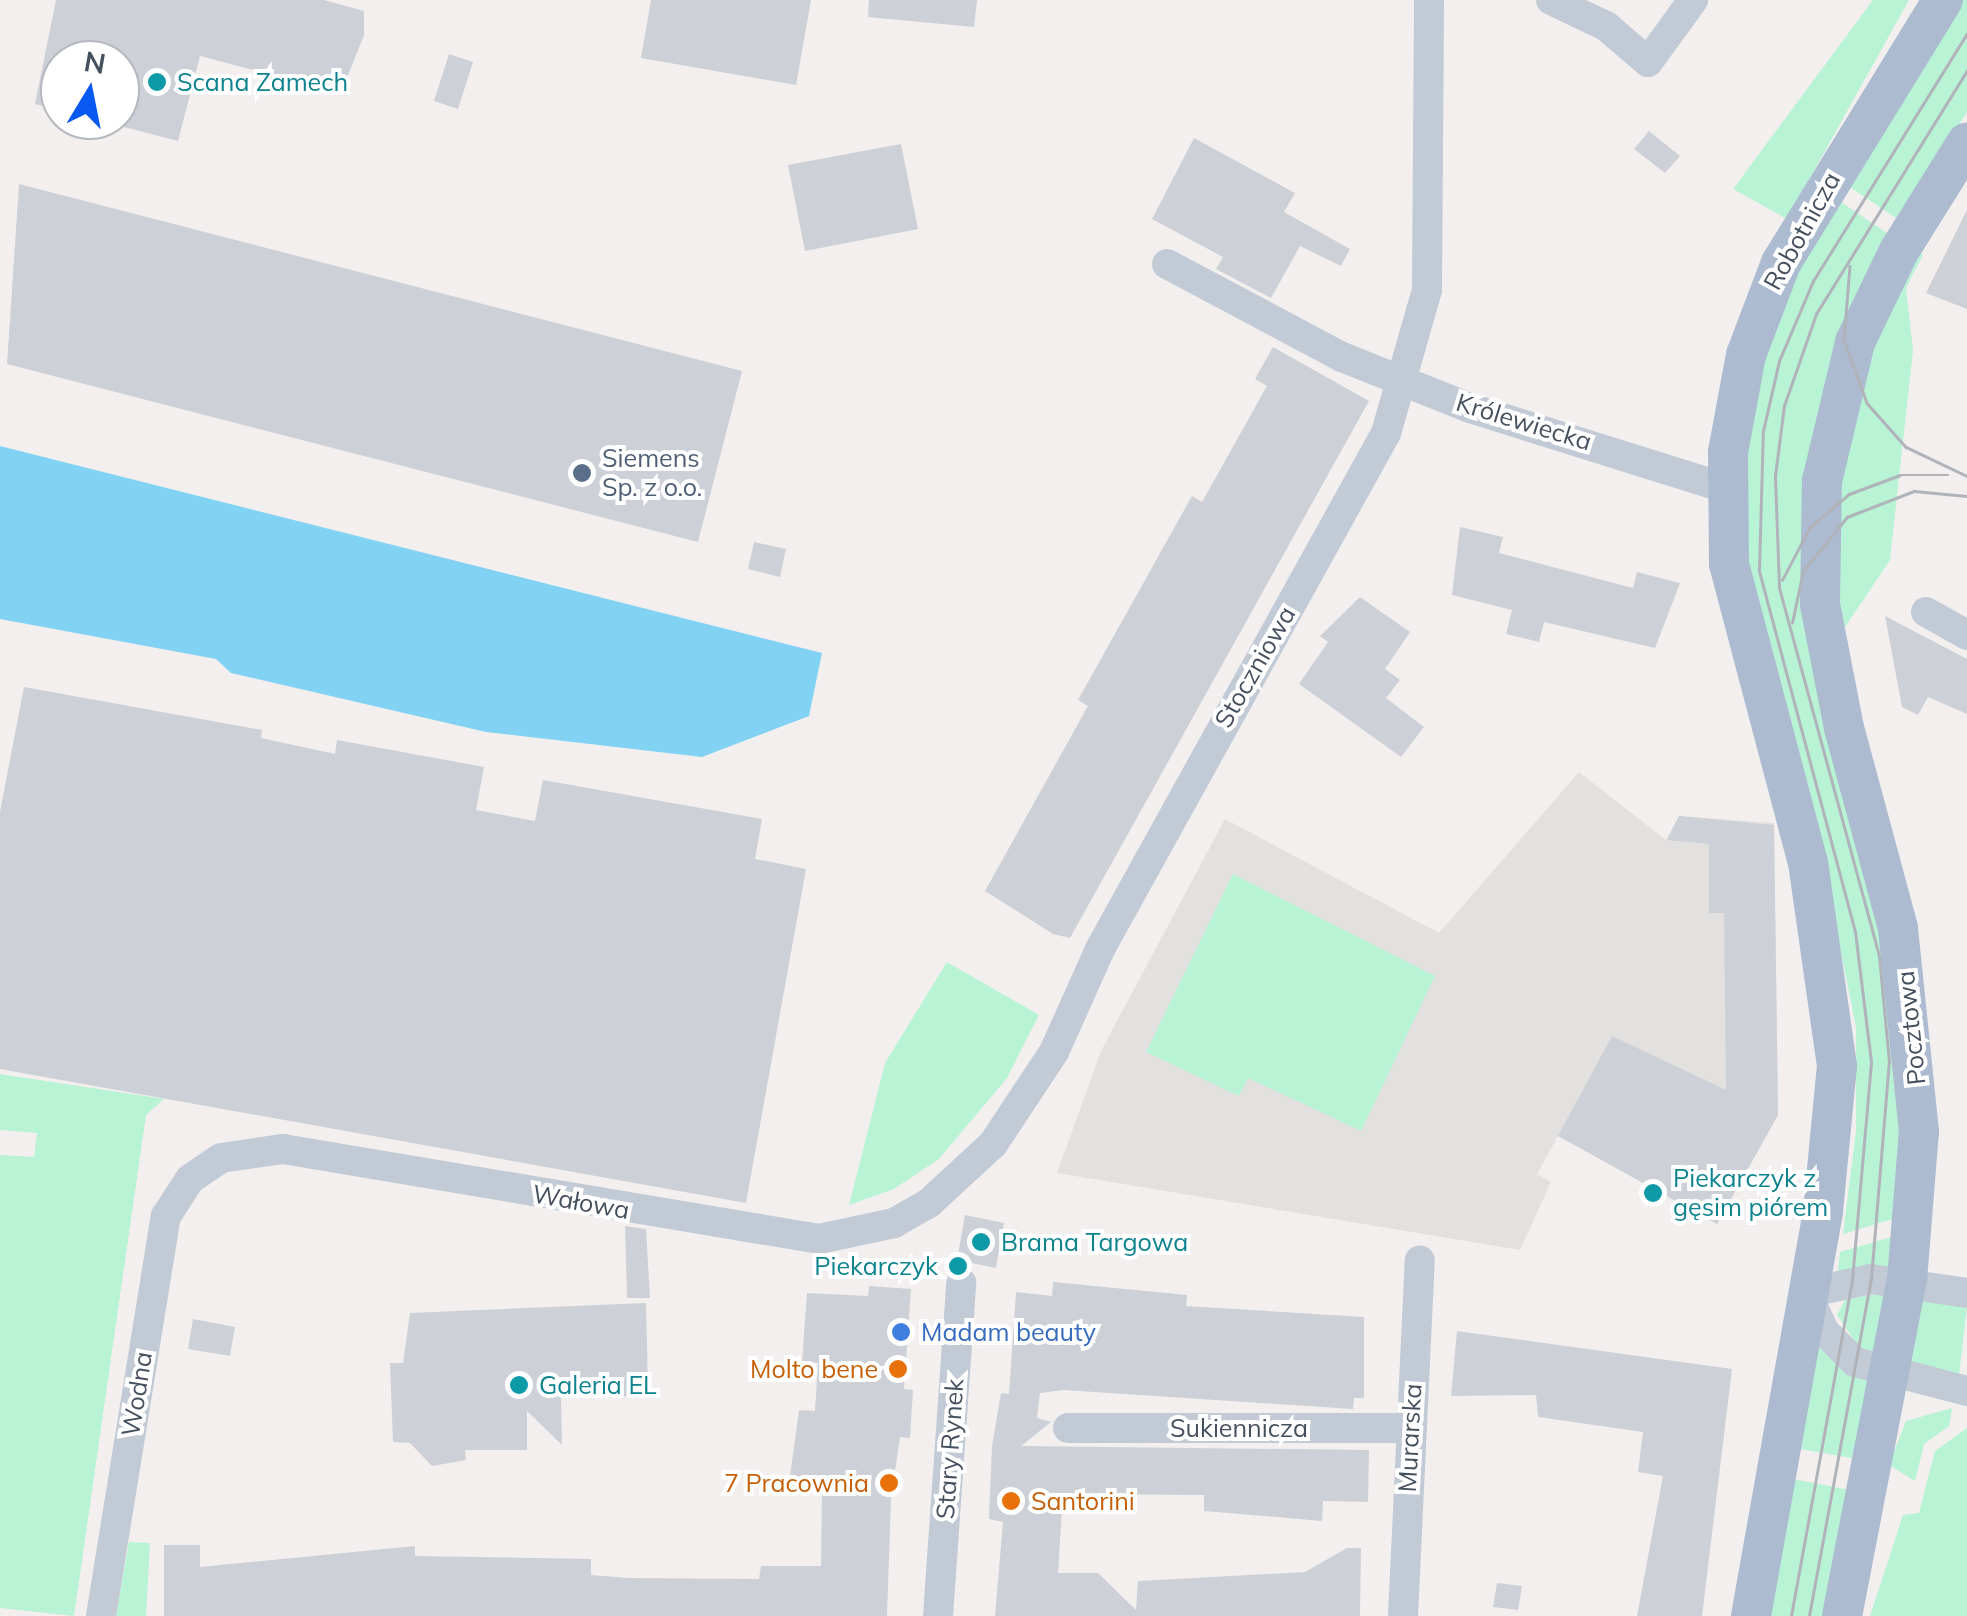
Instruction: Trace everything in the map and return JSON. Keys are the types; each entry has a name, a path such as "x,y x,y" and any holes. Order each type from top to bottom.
{"main road":[{"name":"Robotnicza","path":"1726,488 1737,390 1780,263 1943,0"},
{"name":"Pocztowa","path":"1842,1616 1907,1280 1919,1132 1913,1014 1824,631 1818,564 1828,443 1848,362 1879,288 1967,142"},
{"path":"1726,488 1736,597 1808,863 1834,1026 1833,1149 1752,1616"}],"street":[{"name":"Stoczniowa","path":"962,1174 993,1144 1054,1052 1100,949 1378,449 1405,382 1426,290 1431,155 1429,0"},
{"path":"1551,0 1606,26 1648,62 1693,0"},
{"path":"1167,264 1287,331 1405,382"},
{"name":"Królewiecka","path":"1405,382 1726,488"},
{"path":"1926,612 1967,636"},
{"name":"Wałowa","path":"190,1178 232,1154 283,1148 819,1239 894,1223 962,1174"},
{"name":"Wodna","path":"102,1616 160,1238 190,1178"},
{"name":"Murarska","path":"1403,1616 1420,1260"},
{"path":"1967,1292 1907,1280 1852,1280 1807,1293 1840,1349 1888,1375 1967,1391"},
{"name":"Stary Rynek","path":"938,1616 962,1283"},
{"name":"Sukiennicza","path":"1068,1428 1410,1428"}],"shaded area":[{"path":"1579,772 1666,840 1679,816 1774,823 1778,1115 1717,1224 1673,1200 1677,1192 1558,1136 1537,1174 1551,1182 1520,1250 1057,1173 1101,1051 1225,819 1439,933"}],"green space":[{"path":"1873,0 1909,0 1787,219 1733,189"},
{"path":"1960,0 1967,0 1967,112 1899,220 1844,183"},
{"path":"1835,198 1890,235 1816,424 1869,872 1901,1054 1899,1217 1843,1234 1856,1131 1856,1027 1821,853 1758,631 1742,529 1749,409 1782,298"},
{"path":"1917,250 1923,255 1906,288 1913,350 1890,560 1841,633 1834,532 1855,390"},
{"path":"1233,874 1435,976 1361,1131 1248,1078 1239,1096 1146,1052"},
{"path":"947,962 1039,1015 1007,1078 939,1159 894,1189 849,1205 885,1063"},
{"path":"0,1074 164,1099 146,1115 74,1616 0,1608 0,1155 34,1157 37,1133 0,1130"},
{"path":"1898,1235 1891,1268 1838,1271 1840,1252"},
{"path":"1885,1292 1877,1355 1861,1350 1837,1315 1845,1300"},
{"path":"1921,1300 1967,1307 1959,1375 1909,1365"},
{"path":"1813,1338 1869,1382 1857,1459 1794,1448"},
{"path":"1952,1408 1949,1426 1924,1444 1915,1481 1889,1465 1906,1421"},
{"path":"1967,1428 1967,1616 1870,1616 1903,1515 1919,1513 1935,1451"},
{"path":"1788,1478 1850,1490 1826,1616 1765,1616"},
{"path":"129,1542 150,1543 146,1616 116,1616"}],"water":[{"path":"0,446 822,653 809,716 702,757 486,732 231,673 216,659 0,619"}],"building":[{"path":"56,0 324,0 364,11 364,35 341,93 200,56 178,141 140,131 140,40 48,40"},
{"path":"651,0 811,0 796,85 641,58"},
{"path":"869,0 977,0 974,27 868,17"},
{"path":"449,54 473,62 458,109 434,101"},
{"path":"40,79 40,105 35,104"},
{"path":"1649,131 1680,156 1665,173 1634,149"},
{"path":"1194,138 1295,193 1284,212 1350,249 1341,266 1300,246 1271,298 1216,269 1223,257 1152,219"},
{"path":"901,144 918,229 805,251 788,165"},
{"path":"19,184 742,371 698,542 7,364"},
{"path":"1967,210 1967,309 1926,293"},
{"path":"1273,347 1369,401 1070,938 1053,934 985,891 1088,706 1078,700 1192,496 1202,502 1267,386 1255,379"},
{"path":"1460,527 1503,537 1499,553 1633,588 1637,572 1680,583 1655,648 1544,622 1539,642 1506,634 1512,610 1452,595"},
{"path":"754,542 786,549 780,577 748,569"},
{"path":"1360,597 1410,632 1385,669 1400,680 1386,698 1424,727 1401,757 1299,684 1328,642 1320,636"},
{"path":"1885,616 1967,659 1967,714 1928,697 1918,715 1902,707"},
{"path":"24,687 262,730 261,738 335,754 337,740 484,767 476,810 535,821 543,780 762,819 755,859 806,869 746,1203 0,1069 0,812"},
{"path":"1679,816 1774,825 1778,1115 1717,1224 1558,1136 1612,1036 1726,1090 1724,913 1709,913 1709,844 1667,840"},
{"name":"Brama Targowa","path":"965,1215 1004,1223 996,1268 957,1260"},
{"path":"625,1226 646,1229 650,1298 627,1298"},
{"path":"1053,1282 1187,1295 1186,1306 1364,1317 1364,1398 1354,1398 1353,1409 1064,1390 1040,1393 1037,1418 1051,1422 1021,1446 1369,1450 1368,1502 1323,1501 1322,1521 1204,1511 1204,1495 1063,1494 1058,1573 1098,1573 1136,1610 1138,1581 1305,1572 1347,1548 1361,1548 1360,1616 995,1616 1003,1522 989,1519 992,1446 1001,1393 1009,1394 1016,1292 1052,1296"},
{"path":"869,1286 911,1289 904,1389 913,1390 910,1438 900,1437 891,1498 887,1616 164,1616 164,1545 200,1545 200,1567 415,1546 415,1556 591,1559 591,1575 629,1578 759,1579 761,1566 821,1566 822,1494 788,1491 799,1410 815,1411 818,1363 802,1362 807,1293 868,1296"},
{"name":"Galeria EL","path":"646,1303 648,1388 621,1398 561,1397 562,1445 527,1411 527,1450 465,1450 466,1460 432,1466 410,1443 393,1442 390,1363 403,1363 410,1313"},
{"path":"193,1319 235,1327 230,1356 188,1349"},
{"path":"1457,1331 1732,1369 1702,1616 1637,1616 1663,1476 1638,1472 1643,1432 1538,1417 1536,1395 1451,1396"},
{"path":"1497,1583 1522,1586 1518,1610 1493,1607"}],"tram line":[{"path":"1791,1616 1852,1280 1871,1062 1855,932 1759,570 1763,431 1779,361 1813,281 1967,34"},
{"path":"1809,1616 1871,1279 1889,1062 1879,956 1779,587 1775,476 1784,406 1816,314 1967,70"},
{"path":"1850,266 1844,340 1867,403 1906,447 1967,476"},
{"path":"1782,580 1810,527 1849,494 1900,475 1948,475"},
{"path":"1792,623 1803,571 1847,517 1914,491 1967,496"}],"place":[{"name":"Scana Zamech","path":"157,82"},
{"name":"Siemens Sp. z o.o.","path":"582,473"},
{"name":"Piekarczyk z gęsim piórem","path":"1653,1193"},
{"name":"Brama Targowa","path":"981,1242"},
{"name":"Piekarczyk","path":"958,1266"},
{"name":"Madam beauty","path":"901,1332"},
{"name":"Molto bene","path":"898,1369"},
{"name":"Galeria EL","path":"519,1385"},
{"name":"7 Pracownia","path":"889,1483"},
{"name":"Santorini","path":"1011,1501"}]}
